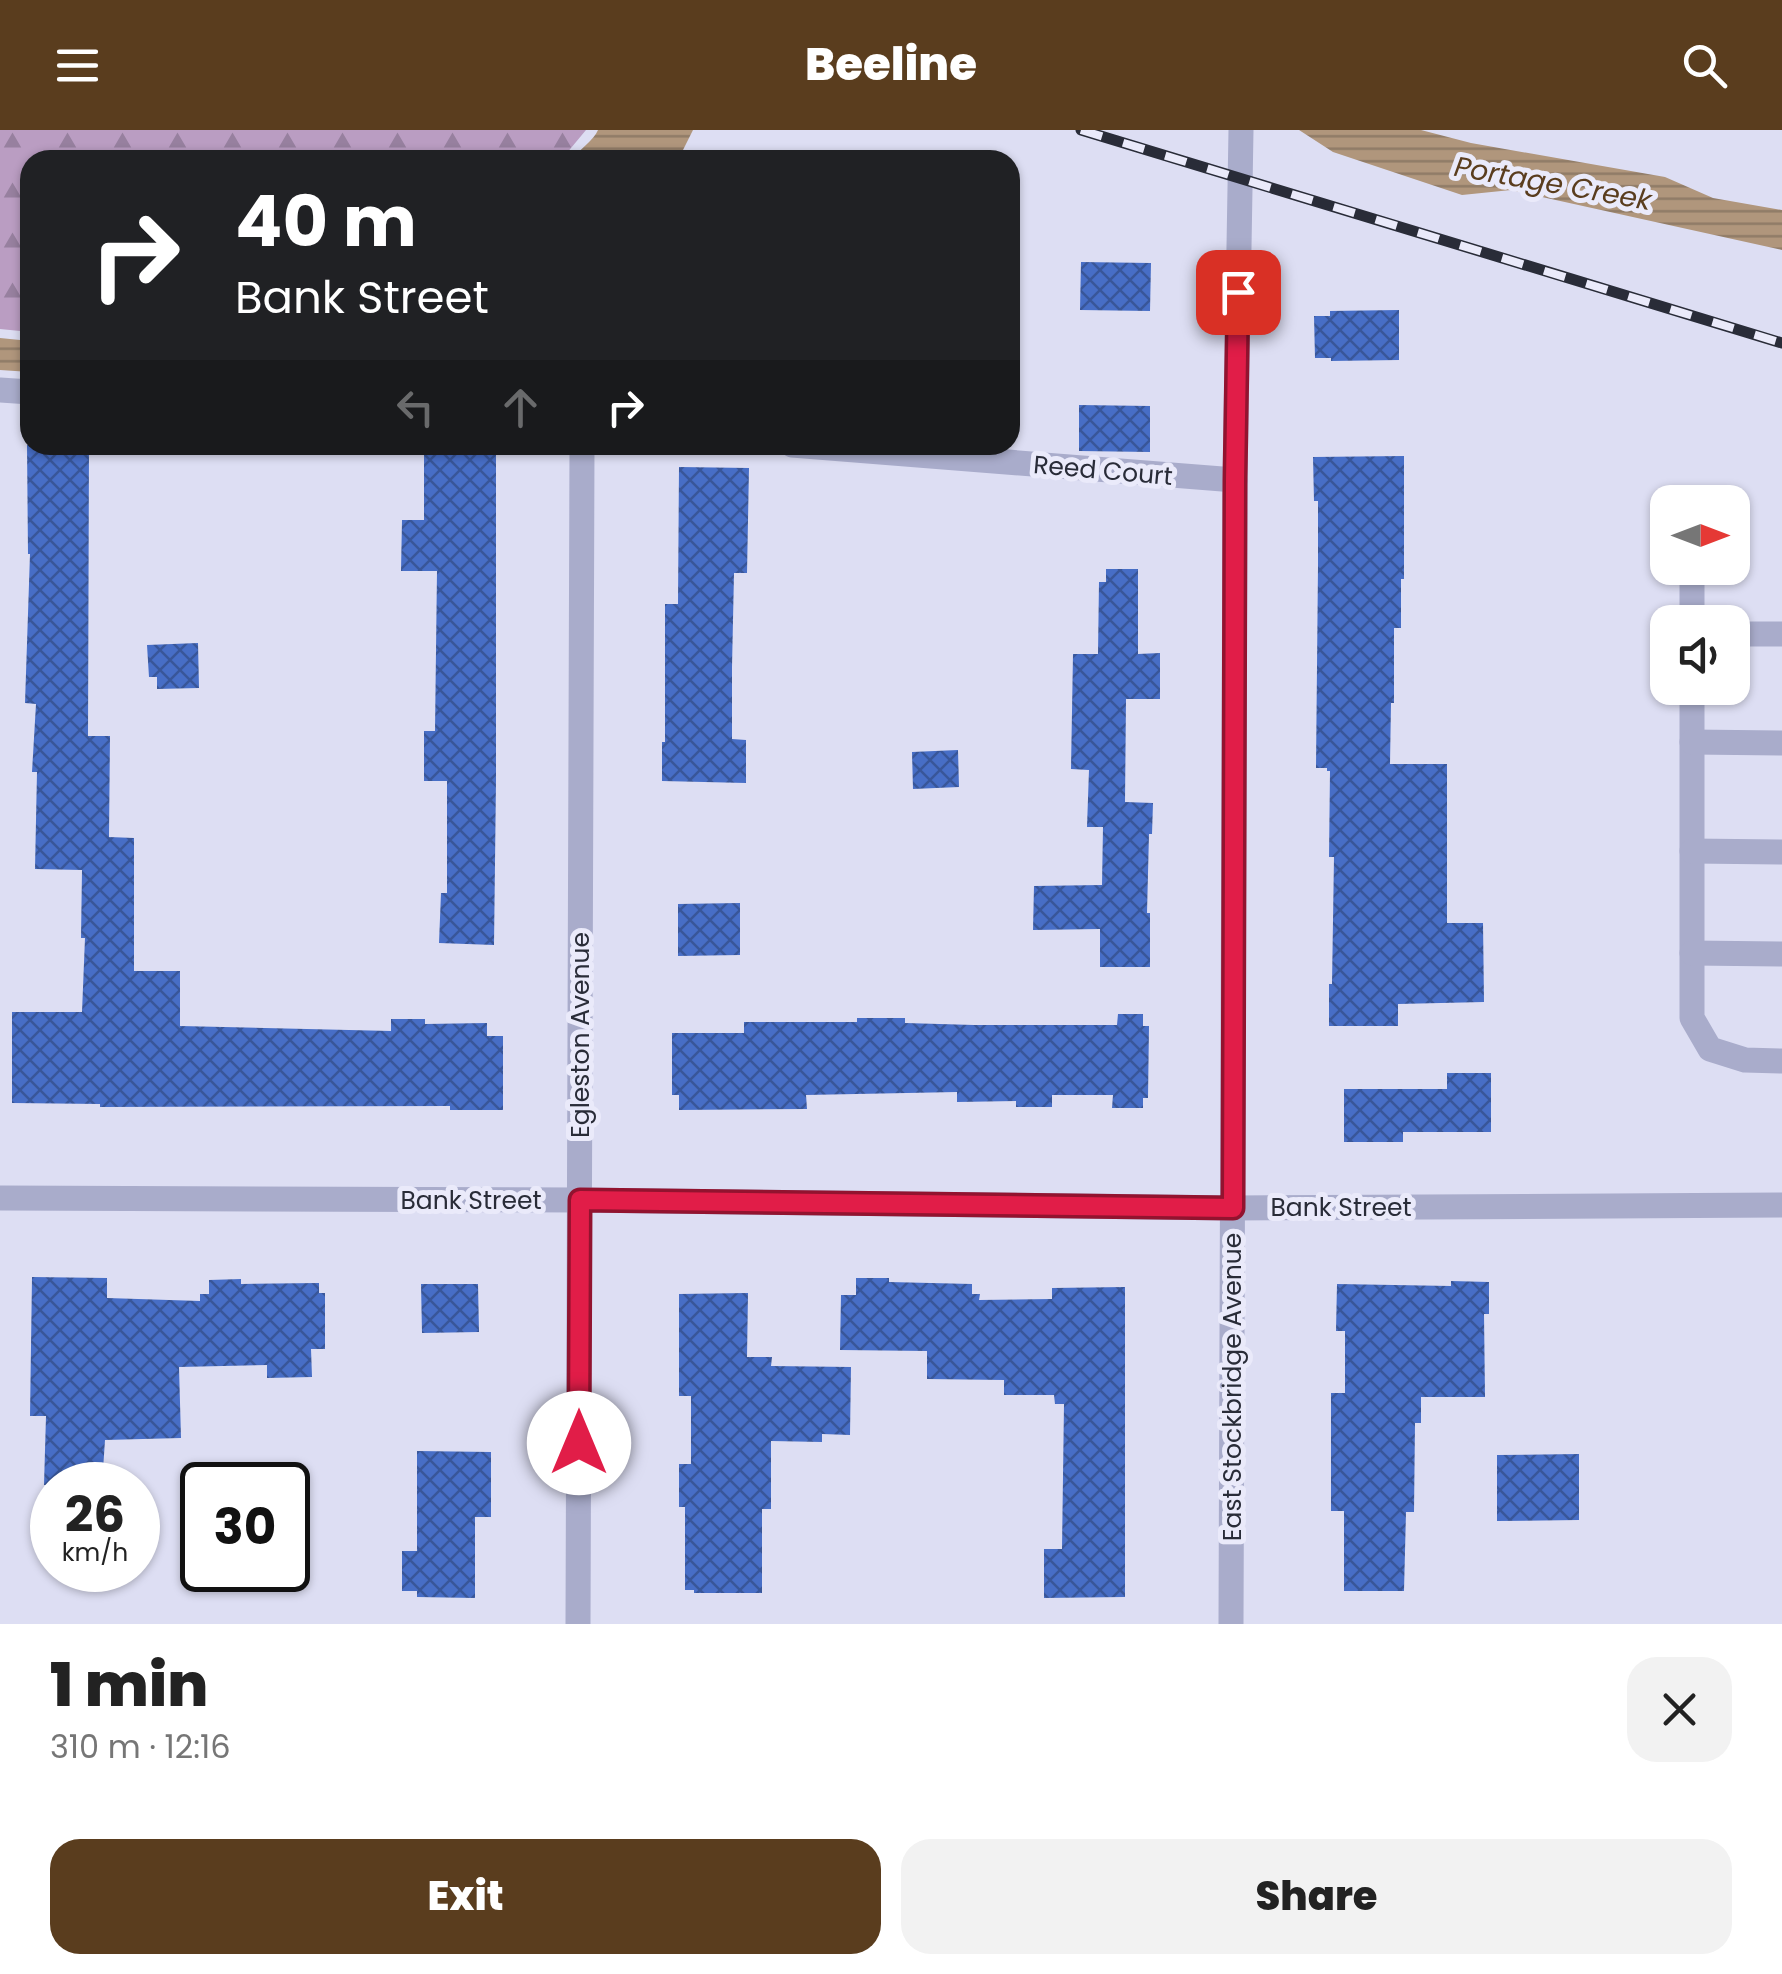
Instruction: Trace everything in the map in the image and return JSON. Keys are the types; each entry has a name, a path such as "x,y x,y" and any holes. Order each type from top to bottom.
{"street":[{"name":"East Stockbridge Avenue","path":"1231,1624 1240,130"},
{"name":"Egleston Avenue","path":"578,1624 582,455"},
{"name":"Reed Court","path":"919,455 1235,480"},
{"path":"1750,634 1782,634"},
{"path":"1692,705 1692,1018 1710,1049 1745,1060 1782,1061"},
{"path":"1692,742 1782,744"},
{"path":"1692,851 1782,852"},
{"path":"1692,953 1782,954"},
{"name":"Bank Street","path":"0,1198 1233,1208 1782,1205"}],"green space":[{"path":"0,130 586,130 569,150 20,150 20,331 0,329"}],"water":[{"path":"598,130 693,130 683,150 581,150"},
{"name":"Portage Creek","path":"1299,130 1421,130 1471,143 1665,177 1713,198 1782,210 1782,250 1511,190 1462,195 1333,152"},
{"path":"0,338 20,340 20,371 0,370"}],"building":[{"path":"1081,262 1151,263 1150,311 1080,310"},
{"path":"1399,310 1399,360 1315,358 1314,316 1330,316 1330,311"},
{"path":"1079,405 1150,406 1150,452 1079,451"},
{"path":"27,455 89,455 88,736 110,736 109,837 134,838 134,971 180,971 180,1026 391,1031 391,1019 425,1019 425,1024 487,1023 487,1036 503,1036 503,1110 450,1110 450,1106 100,1107 12,1103 12,1012 82,1012 85,938 81,938 82,870 35,869 37,772 32,772 36,704 25,703"},
{"path":"424,455 496,455 494,945 439,943 441,893 447,893 447,781 424,781 424,731 435,731 437,571 401,571 402,520 424,520"},
{"path":"1404,456 1404,579 1401,628 1394,628 1390,764 1447,764 1447,923 1483,923 1484,1002 1398,1004 1398,1026 1329,1026 1334,857 1329,857 1330,771 1316,768 1318,501 1314,501 1313,457"},
{"path":"679,467 749,468 747,573 734,573 732,667 732,739 746,740 746,783 662,781 665,604 678,604"},
{"path":"1106,569 1138,569 1138,654 1160,653 1160,699 1126,699 1125,802 1153,803 1147,913 1150,967 1100,967 1100,929 1033,930 1034,886 1102,885 1103,827 1087,827 1089,770 1071,769 1073,654 1098,654 1099,582 1106,582"},
{"path":"198,643 199,688 157,689 157,677 149,677 147,645"},
{"path":"958,750 959,787 913,789 912,752"},
{"path":"740,903 740,955 678,956 678,904"},
{"path":"1118,1014 1143,1014 1143,1026 1149,1026 1148,1098 1143,1098 1143,1108 1112,1108 1113,1095 1052,1095 1052,1107 1016,1107 1016,1101 957,1102 957,1092 806,1095 807,1109 679,1110 679,1095 672,1095 672,1033 744,1033 744,1022 857,1022 857,1018 974,1025 1117,1025"},
{"path":"1447,1073 1491,1073 1491,1132 1403,1132 1403,1142 1344,1142 1344,1089 1447,1089"},
{"path":"32,1277 107,1278 107,1298 200,1301 200,1294 209,1294 209,1280 241,1279 241,1284 319,1283 319,1293 325,1293 325,1349 311,1349 312,1377 267,1378 267,1365 179,1367 181,1438 105,1440 104,1462 45,1462 46,1416 30,1416"},
{"path":"856,1278 972,1284 972,1294 980,1294 979,1300 1052,1299 1052,1288 1125,1287 1125,1597 1044,1598 1044,1549 1062,1549 1064,1404 1055,1404 1054,1395 1004,1395 1004,1380 927,1379 927,1351 840,1350 841,1295 856,1295"},
{"path":"1451,1281 1489,1282 1489,1314 1484,1314 1485,1397 1421,1397 1421,1423 1415,1423 1414,1512 1406,1512 1404,1591 1344,1591 1344,1511 1331,1511 1331,1393 1345,1393 1345,1331 1336,1331 1337,1284 1451,1286"},
{"path":"421,1284 478,1284 479,1332 422,1333"},
{"path":"748,1293 747,1357 772,1357 771,1366 851,1367 850,1435 822,1434 822,1442 771,1441 771,1509 762,1509 762,1593 694,1593 685,1590 685,1507 679,1507 679,1464 691,1464 691,1396 679,1396 679,1294"},
{"path":"417,1451 491,1452 491,1517 475,1517 475,1598 417,1597 417,1591 402,1591 402,1551 417,1551"},
{"path":"1579,1454 1579,1520 1497,1521 1497,1455"}],"railway":[{"path":"1081,130 1782,343"}],"route":[{"path":"579,1443 580,1200 1233,1208 1238,292"}]}
